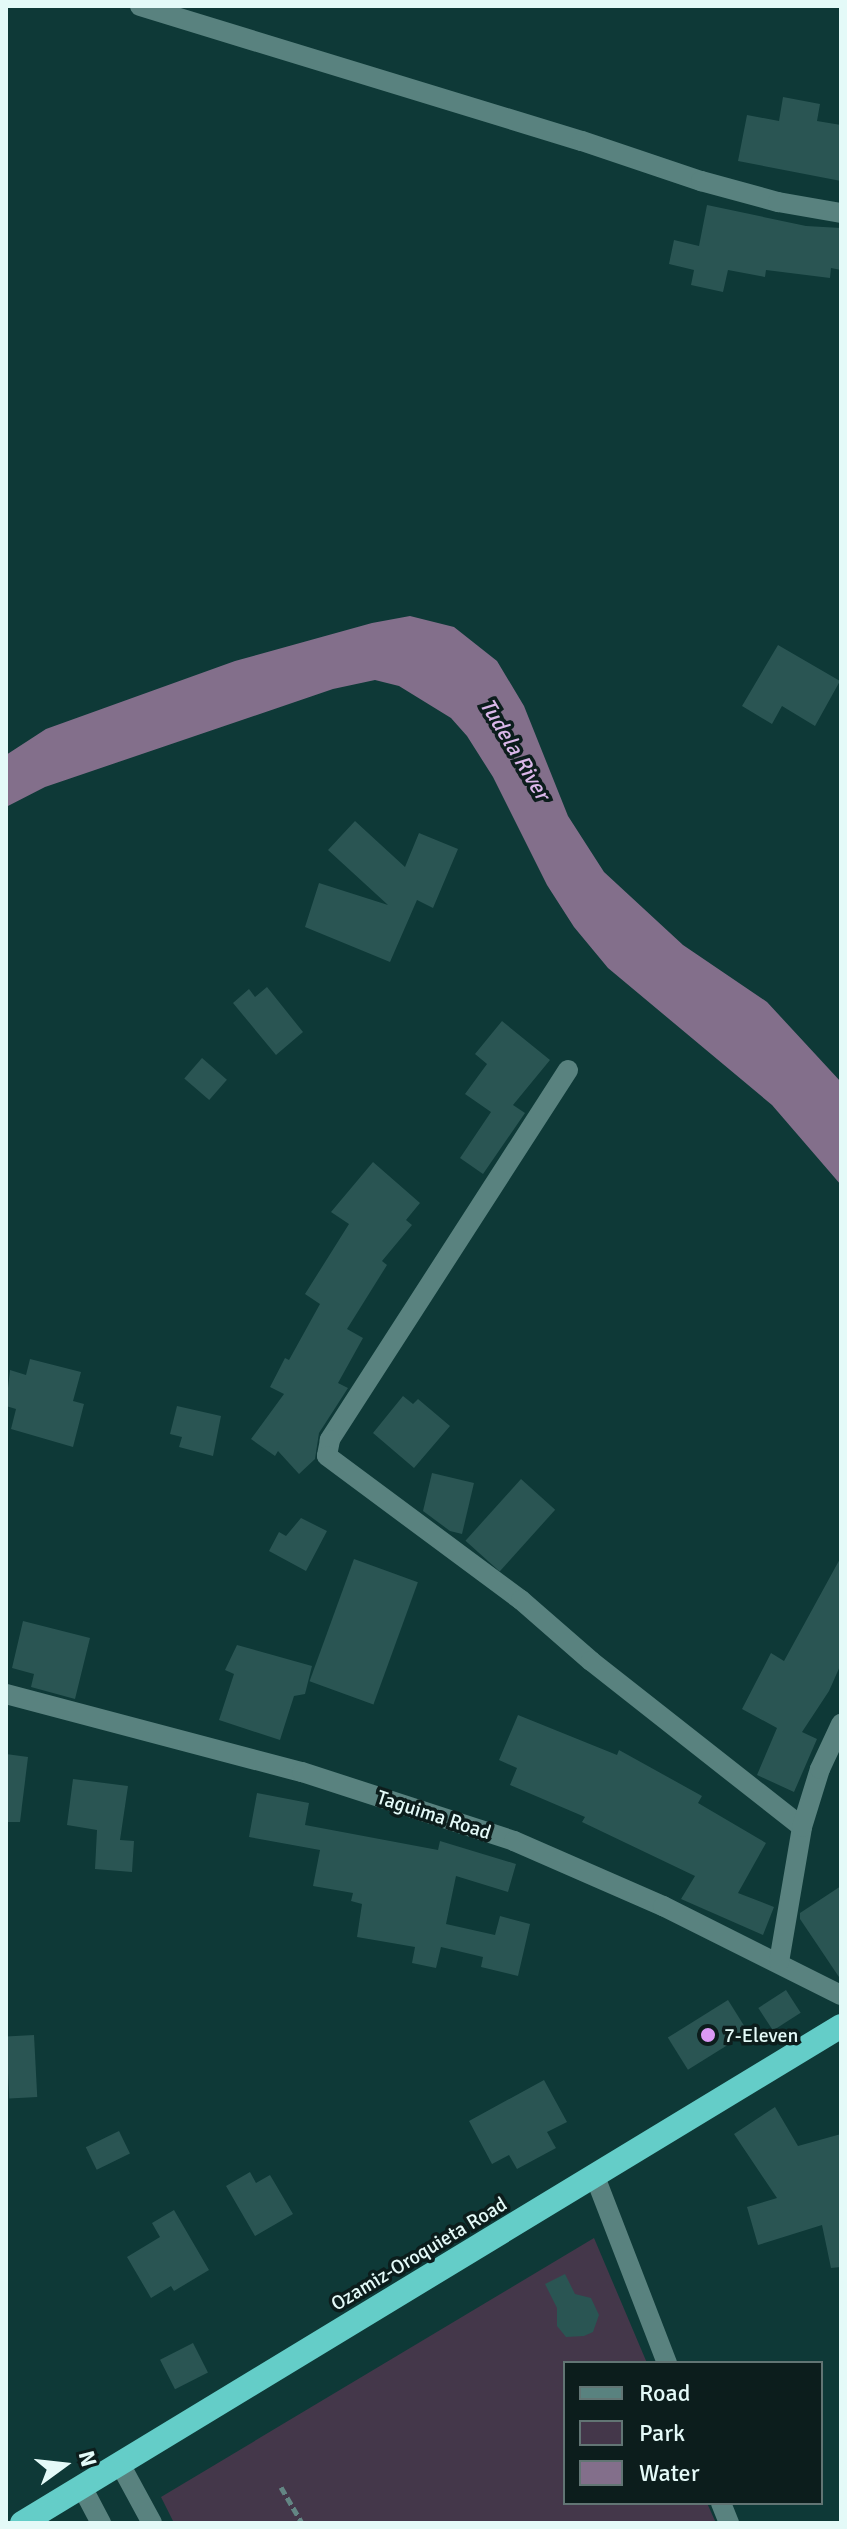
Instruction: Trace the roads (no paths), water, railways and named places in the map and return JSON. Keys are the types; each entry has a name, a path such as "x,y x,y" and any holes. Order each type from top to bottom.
{"highway":[{"name":"Ozamiz-Oroquieta Road","path":"22,2523 841,2026"}],"street":[{"path":"140,6 582,141 701,181 841,213"},
{"path":"568,1070 330,1440 327,1456 521,1600 591,1661 802,1827"},
{"name":"Taguima Road","path":"6,1694 302,1772 514,1841 663,1906 841,1995"},
{"path":"779,1962 802,1827 820,1769 841,1724"},
{"path":"594,2174 666,2361"},
{"path":"120,2464 152,2523"},
{"path":"82,2487 101,2523"}],"water":[{"name":"Tudela River","path":"410,616 454,627 497,661 524,706 568,816 604,872 683,945 767,1002 841,1082 841,1185 772,1105 608,968 574,927 547,885 493,777 467,736 451,718 399,686 375,680 333,689 45,787 6,807 6,755 46,729 235,661 372,623"}],"place":[{"name":"7-Eleven","path":"708,2035"}]}
